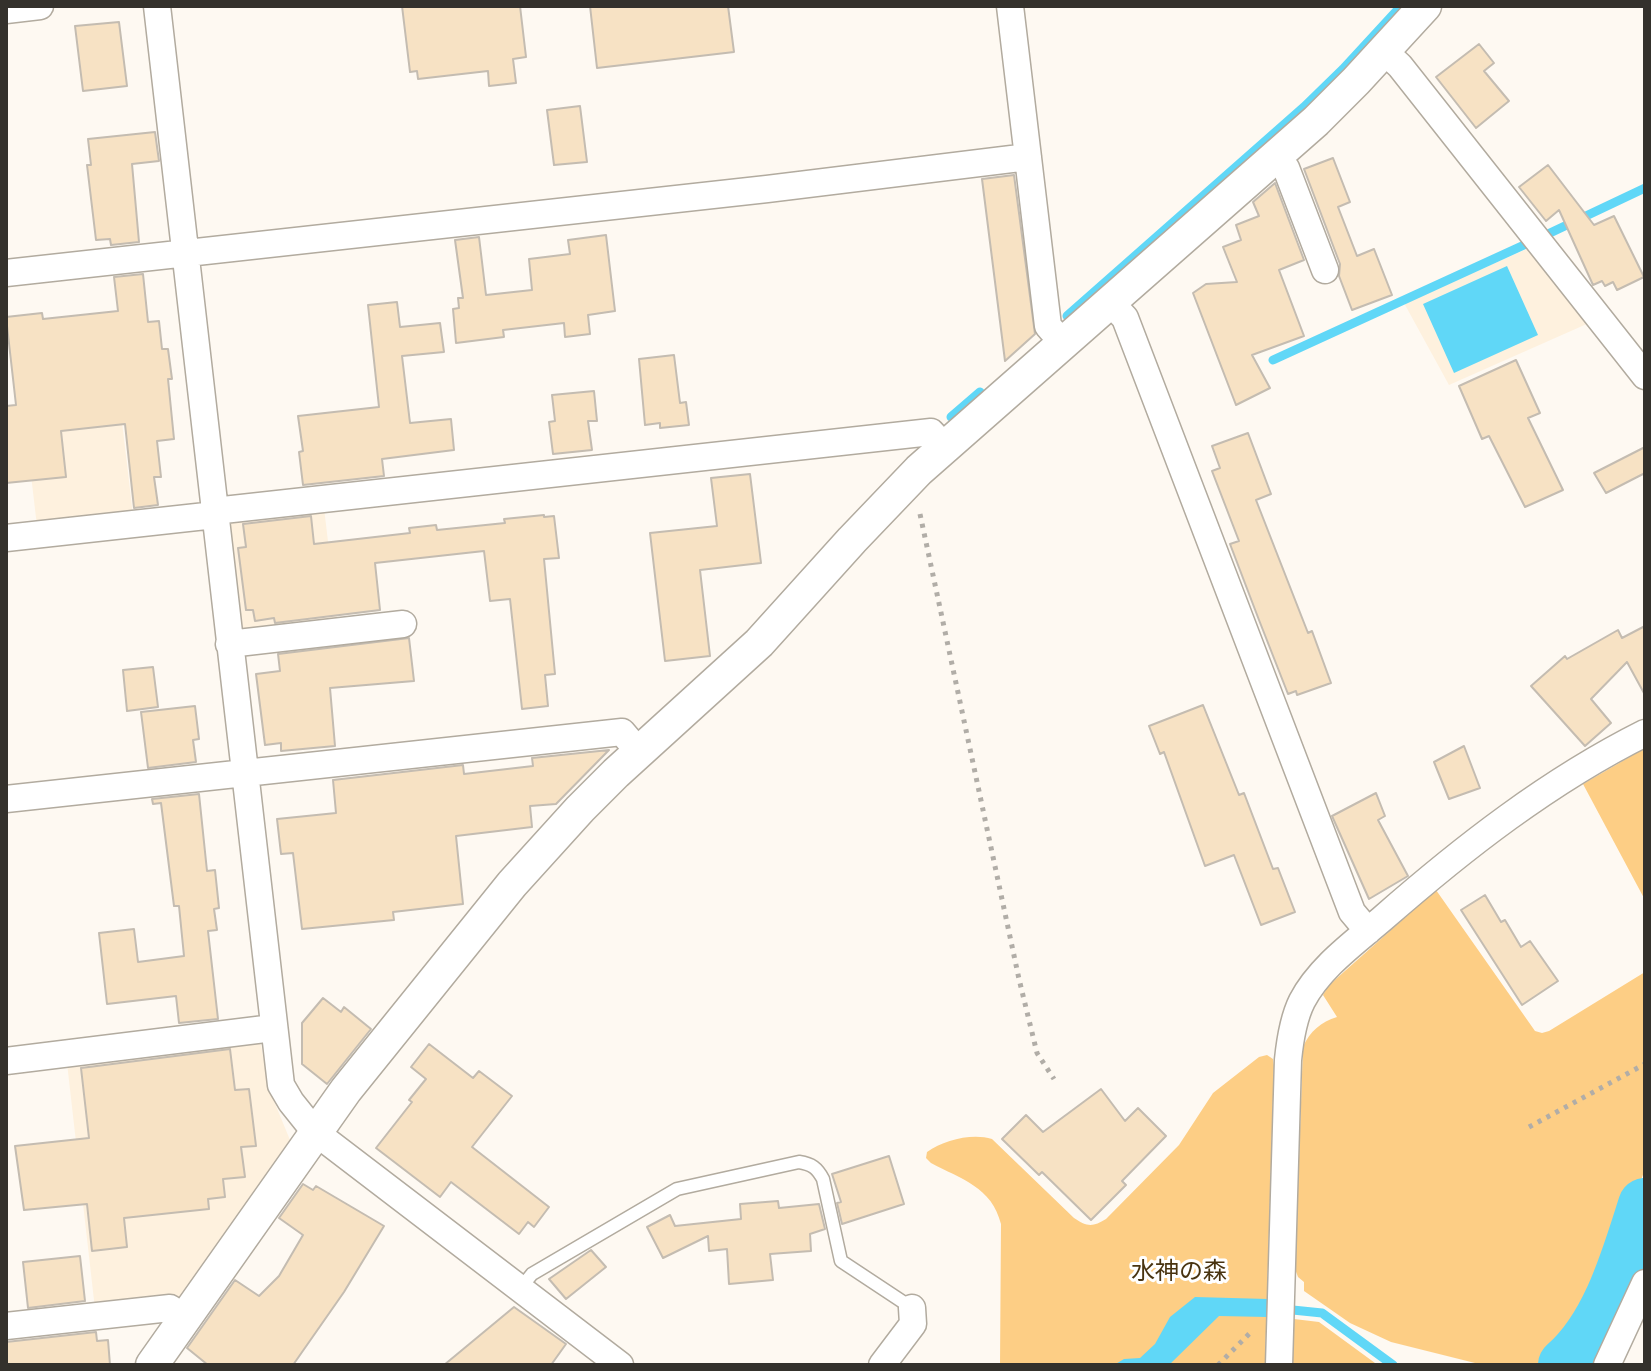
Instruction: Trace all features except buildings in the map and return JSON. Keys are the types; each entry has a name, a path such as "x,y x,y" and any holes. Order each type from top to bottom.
{"street":[{"path":"6,10 40,6"},
{"path":"157,6 281,1085 315,1132 620,1365"},
{"path":"1010,6 1048,326 1063,343"},
{"path":"152,1365 356,1078 512,884 580,809 759,643 900,490 945,447 1336,102 1425,6"},
{"path":"1384,51 1400,66 1641,364"},
{"path":"1275,156 1286,168 1325,270"},
{"path":"6,273 1028,157"},
{"path":"1110,302 1125,318 1352,912 1368,931"},
{"path":"6,538 931,432 945,447"},
{"path":"229,644 403,624"},
{"path":"6,799 622,732 639,752"},
{"path":"1279,1365 1288,1060 1292,1030 1301,1002 1318,978 1368,931 1478,838 1605,754 1645,733"},
{"path":"6,1061 273,1028"},
{"path":"1613,1354 1645,1283"},
{"path":"6,1326 170,1308 185,1318"},
{"path":"882,1365 913,1324 912,1308"},
{"path":"1613,1354 1645,1343"}],"lane":[{"path":"519,1290 532,1274 677,1189 799,1162 810,1164 823,1179 841,1261 912,1308"}],"path":[{"path":"900,490 919,509 1019,979 1037,1053 1054,1079"},
{"path":"1529,1127 1645,1064"},
{"path":"1218,1365 1255,1328"}],"shaded area":[{"path":"1529,248 1589,323 1449,385 1404,303"},
{"path":"118,388 133,515 37,526 22,399"},
{"path":"324,508 338,625 242,635 229,525 236,517"},
{"path":"254,1039 261,1045 269,1089 290,1140 178,1300 95,1309 67,1063"}],"green space":[{"path":"1645,748 1645,900 1583,784"},
{"path":"1436,890 1535,1031 1549,1031 1645,972 1645,1169 1606,1279 1586,1316 1561,1350 1541,1365 1483,1365 1391,1342 1350,1323 1304,1291 1304,1282 1295,1269 1303,1047 1317,1028 1337,1017 1323,995 1328,986"},
{"name":"水神の森","path":"1267,1055 1273,1059 1274,1066 1265,1365 1000,1365 1001,1224 997,1211 974,1186 931,1163 926,1158 927,1152 958,1139 992,1139 1074,1218 1094,1225 1106,1219 1179,1145 1213,1093 1259,1057"},
{"path":"1294,1319 1319,1322 1375,1363 1292,1365"}],"water":[{"path":"1507,266 1538,335 1454,373 1423,304"},
{"path":"1195,1297 1268,1299 1267,1317 1219,1316 1169,1365 1114,1365 1124,1359 1140,1358 1155,1344 1170,1317"}],"waterway":[{"path":"1067,316 1304,107 1401,6"},
{"path":"1550,233 1645,188"},
{"path":"1273,360 1524,245"},
{"path":"951,417 980,392"},
{"path":"1565,1365 1594,1331 1605,1312 1624,1269 1645,1205"},
{"path":"1283,1309 1322,1313 1393,1365"}]}
